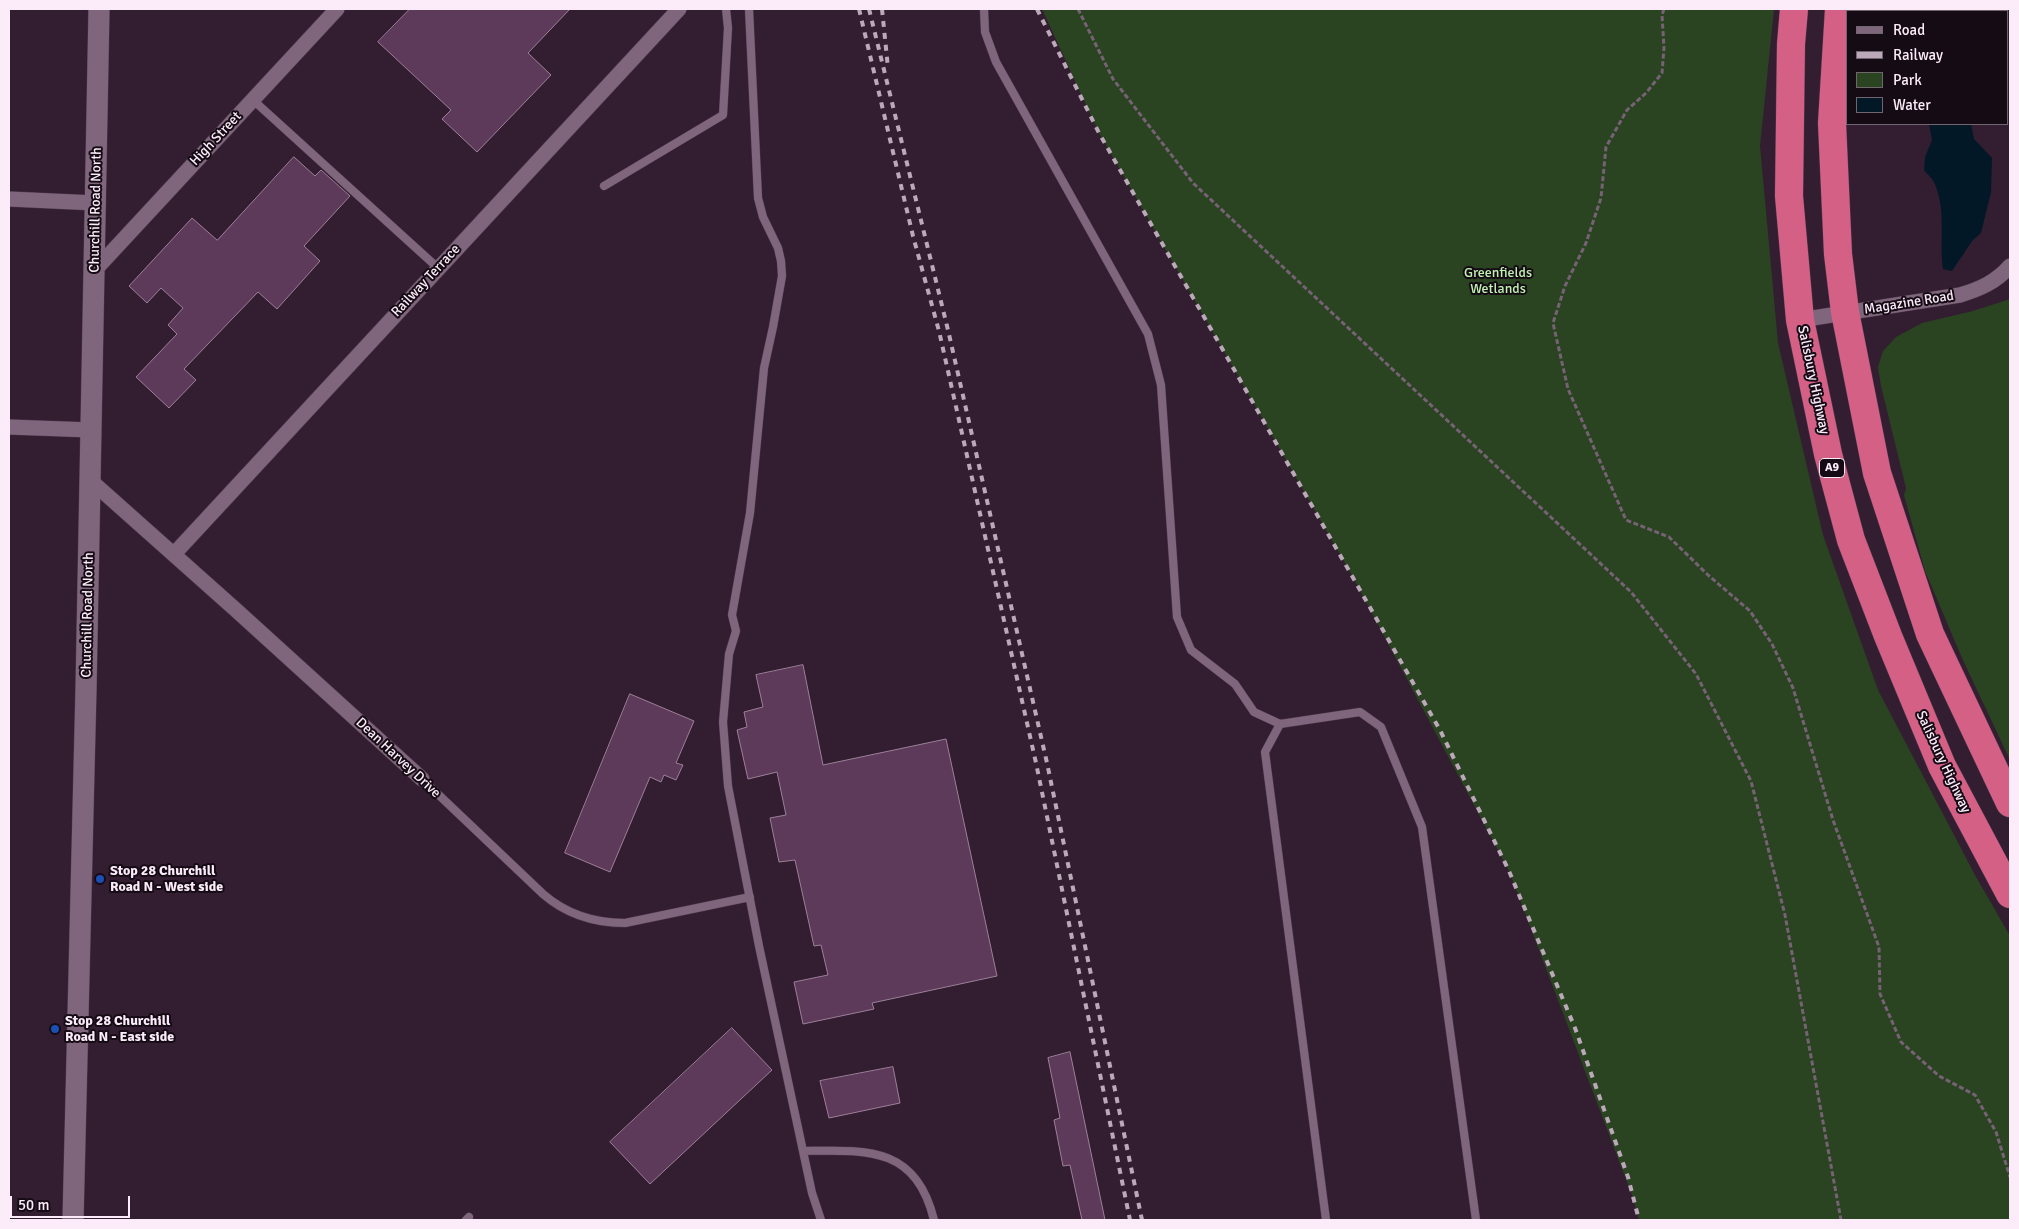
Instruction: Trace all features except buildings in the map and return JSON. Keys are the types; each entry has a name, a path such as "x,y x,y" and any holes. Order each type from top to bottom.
{"highway":[{"name":"Salisbury Highway","path":"1794,9 1791,44 1789,196 1800,320 1828,454 1851,540 1888,636 1942,766 2010,894"},
{"path":"1840,9 1832,123 1838,254 1844,312 1877,473 1930,634 2010,803"}],"street":[{"name":"Churchill Road North","path":"73,1220 95,270 99,9"},
{"name":"High Street","path":"95,270 337,9"},
{"name":"Railway Terrace","path":"174,554 679,9"},
{"path":"9,199 96,203"},
{"name":"Magazine Road","path":"1800,320 1960,295 1977,290 2001,276 2010,266"},
{"path":"9,427 91,430"},
{"name":"Dean Harvey Drive","path":"90,480 422,779"}],"lane":[{"path":"604,186 723,115 728,28 726,9"},
{"path":"749,9 758,198 763,217 778,248 782,276 764,368 750,513 732,615 736,631 729,654 723,722 728,786 750,898 812,1192 821,1220"},
{"path":"984,9 985,32 996,62 1148,334 1162,386 1178,617 1191,650 1235,684 1254,712 1280,724 1360,712 1381,726 1422,827 1476,1220"},
{"path":"252,100 438,268"},
{"path":"1280,724 1265,752 1326,1220"},
{"name":"Dean Harvey Drive","path":"422,779 542,894 555,904 585,918 610,923 625,923 750,898"},
{"path":"804,1151 852,1150 882,1155 903,1166 920,1185 929,1200 934,1220"}],"path":[{"path":"1078,9 1114,79 1193,183 1631,592 1696,674 1751,781 1785,915 1841,1220"},
{"path":"1664,9 1662,15 1664,48 1662,73 1646,93 1627,110 1606,147 1601,198 1586,243 1565,286 1553,324 1568,389 1626,520 1669,537 1708,575 1750,611 1772,644 1793,688 1833,820 1879,947 1880,994 1900,1042 1939,1076 1976,1095 1996,1132 2009,1175"}],"green space":[{"name":"Greenfields Wetlands","path":"1042,9 1774,9 1760,146 1778,343 1823,535 1878,690 1975,875 2010,936 2010,1220 1639,1220 1632,1195 1509,871 1349,570 1099,133"},
{"path":"2010,299 2010,760 1962,658 1925,571 1904,495 1906,488 1878,367 1883,351 1896,337 1922,323 1973,311"}],"water":[{"path":"1929,125 1971,125 1974,139 1992,158 1991,192 1981,233 1972,241 1952,271 1943,269 1940,203 1934,182 1924,170 1925,157 1932,140"}],"railway":[{"path":"859,9 913,236 939,331 1036,763 1130,1220"},
{"path":"869,9 948,330 1047,763 1142,1220"},
{"path":"882,9 888,68"},
{"path":"1037,9 1099,133 1440,730 1509,871 1575,1028 1628,1177 1639,1220"}],"place":[{"name":"Stop 28 Churchill Road N - West side","path":"100,879"},
{"name":"Stop 28 Churchill Road N - East side","path":"55,1029"}]}
